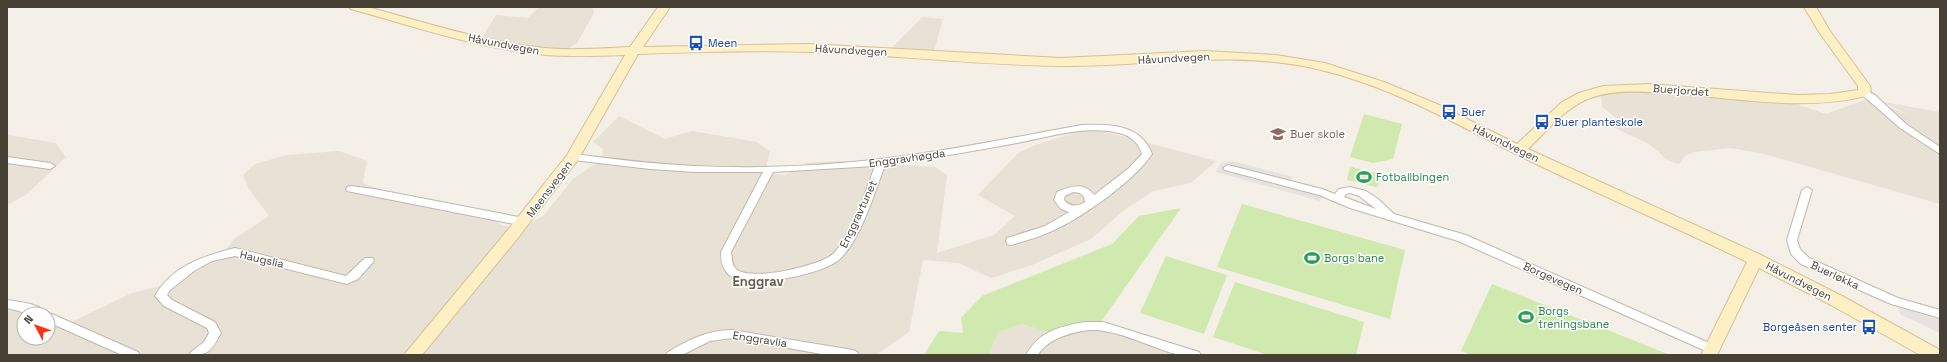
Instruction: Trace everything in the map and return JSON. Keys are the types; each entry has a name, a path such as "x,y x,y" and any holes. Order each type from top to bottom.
{"main road":[{"name":"Håvundvegen","path":"354,7 481,41 528,50 574,53 716,46 814,48 1061,62 1101,62 1210,55 1275,59 1326,68 1381,85 1756,259 1835,299 1934,355"},
{"name":"Meensvegen","path":"412,355 524,222 573,157 634,50 664,7"},
{"path":"1810,7 1824,32 1864,86 1864,92"},
{"name":"Buerjordet","path":"1519,150 1567,105 1583,96 1603,90 1639,88 1797,99 1851,96 1864,92"},
{"name":"Borgevegen","path":"1710,352 1756,259"}],"street":[{"path":"1864,92 1872,97 1896,120 1923,141 1940,151"},
{"name":"Enggravhøgda","path":"573,157 679,168 769,169 882,162 934,155 1082,128 1102,127 1114,129 1138,138 1147,150 1146,158 1139,165 1087,206 1052,227 1011,241"},
{"path":"7,160 50,166"},
{"name":"Enggravtunet","path":"769,169 764,182 726,252 727,264 730,269 739,276 749,278 767,278 810,268 831,261 838,256 846,243 882,162"},
{"name":"Borgevegen","path":"1228,168 1295,185 1297,181 1300,181 1339,196 1354,206 1438,230 1475,243 1710,352"},
{"path":"351,189 374,192 524,222"},
{"name":"Borgevegen","path":"1339,196 1349,190 1360,192 1378,204 1391,216"},
{"name":"Buerløkka","path":"1807,190 1792,240 1792,246 1799,256 1839,277 1895,301 1940,314"},
{"name":"Haugslia","path":"195,355 208,345 214,333 211,325 168,303 161,296 166,287 190,268 220,255 235,252 347,280 354,276 369,261"},
{"path":"7,304 18,306"},
{"path":"56,321 134,355"},
{"path":"1032,355 1034,350 1052,336 1089,325 1104,326 1195,355"},
{"name":"Enggravlia","path":"672,355 712,335 721,333 853,355"}],"shaded area":[{"path":"539,7 593,7 594,13 577,43 567,49 526,47 483,36 496,15 528,18"},
{"path":"922,17 943,19 934,51 892,48"},
{"path":"1621,91 1653,91 1790,102 1826,114 1867,99 1909,115 1883,102 1940,112 1940,204 1761,153 1731,148 1694,152 1685,156 1678,164 1665,159 1659,152 1647,143 1613,127 1616,118 1602,107 1601,96"},
{"path":"619,116 665,139 692,131 757,142 770,152 767,168 770,173 785,175 807,163 837,161 935,167 947,175 937,253 994,235 1015,216 978,195 1018,153 1035,145 1091,128 1216,161 1191,183 1153,191 1123,211 1091,239 1032,265 991,278 959,263 923,260 909,332 876,355 7,355 7,312 16,307 16,346 56,346 56,321 65,325 132,293 163,285 223,254 234,239 269,216 249,189 243,175 255,164 287,155 339,151 367,161 363,183 376,188 494,219 501,225 518,227 527,225 543,216 573,179 601,160 603,149 593,142"},
{"path":"7,135 56,143 66,157 27,194 7,205"},
{"path":"1232,161 1293,177 1289,185 1322,195 1320,201 1216,172 1220,164"},
{"path":"1899,307 1940,320 1940,333 1900,314"},
{"path":"1088,323 1197,350 1202,355 989,355 998,332 1021,324 1049,332 1073,325"}],"green space":[{"path":"1364,114 1402,124 1393,159 1373,163 1350,157"},
{"name":"Fotballbingen","path":"1352,167 1381,174 1378,186 1376,187 1348,180 1350,168"},
{"name":"Borgs bane","path":"1242,204 1405,250 1390,319 1217,267"},
{"path":"1181,208 1098,326 1073,325 1049,332 1021,324 998,332 989,355 924,355 939,331 963,333 961,318 982,296 1112,244 1139,216"},
{"path":"1166,256 1227,275 1204,334 1140,313"},
{"path":"1235,282 1364,322 1356,355 1268,355 1213,337"},
{"name":"Borgs treningsbane","path":"1492,284 1670,355 1471,355 1461,351"}],"place":[{"name":"Meen","path":"696,43"},
{"name":"Buer","path":"1449,112"},
{"name":"Buer planteskole","path":"1542,122"},
{"name":"Buer skole","path":"1278,134"},
{"name":"Fotballbingen","path":"1364,177"},
{"name":"Borgs bane","path":"1312,258"},
{"name":"Borgs treningsbane","path":"1526,317"},
{"name":"Borgeåsen senter","path":"1869,327"}],"district":[{"name":"Enggrav","path":"758,281"}]}
